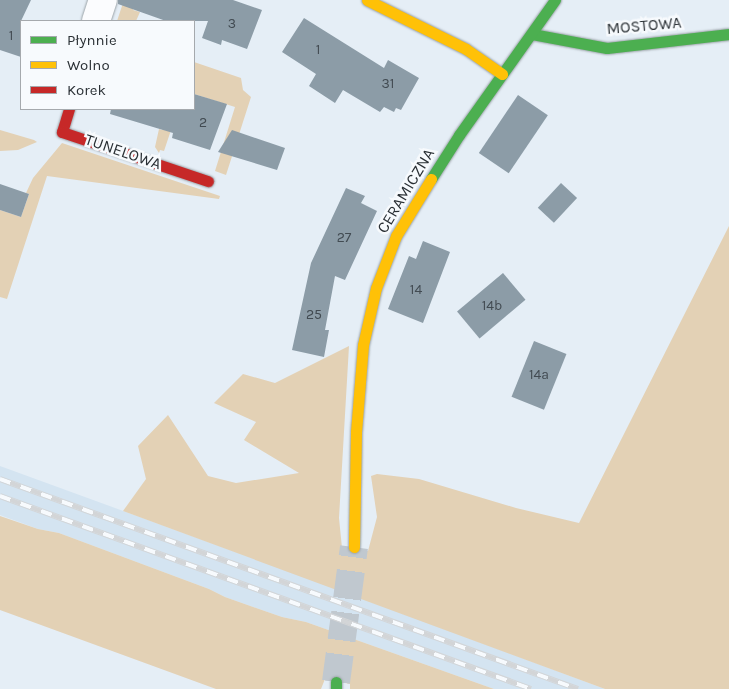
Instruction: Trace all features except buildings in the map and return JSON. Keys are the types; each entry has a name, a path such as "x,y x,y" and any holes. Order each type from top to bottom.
{"street":[{"path":"96,20 103,0"},
{"path":"367,0 466,49 502,74"},
{"name":"CERAMICZNA","path":"354,547 356,432 362,354 376,288 396,236 459,135 532,34 554,0"},
{"name":"MOSTOWA","path":"532,34 607,48 729,34"},
{"name":"TUNELOWA","path":"69,110 62,132 208,181"}],"shaded area":[{"path":"124,0 136,0 133,10 140,12 136,20 117,20"},
{"path":"195,62 241,78 243,90 251,97 226,175 215,171 235,107 195,94"},
{"path":"177,112 164,151 160,150 159,153 155,147 159,129 162,130"},
{"path":"0,130 37,142 18,150 0,151"},
{"path":"62,143 220,196 219,199 47,176 7,299 0,297 0,210 21,217 29,194 26,193 33,178"},
{"path":"729,226 729,689 605,689 123,511 146,479 138,446 168,415 208,476 236,483 299,473 244,440 256,422 214,403 243,374 275,383 349,346 339,518 342,548 368,551 377,517 371,476 377,474 419,479 516,508 579,523"},
{"path":"0,466 605,689 494,689 306,622 282,617 225,597 209,589 59,533 38,529 0,515"},
{"path":"0,516 38,529 59,533 209,589 225,597 282,617 306,622 494,689 350,689 350,684 325,679 321,689 216,689 0,610"}],"tunnel":[{"path":"336,682 354,547"}],"railway":[{"path":"0,479 578,689"},
{"path":"0,496 531,689"}],"traffic: fast":[{"path":"431,179 459,135 555,0"},
{"path":"532,34 607,48 729,34"},
{"path":"336,682 336,689"}],"traffic: slow":[{"path":"367,0 466,49 502,74"},
{"path":"354,547 356,432 363,345 376,288 396,236 431,179"}],"traffic: jam":[{"path":"69,110 62,132 208,181"}]}
